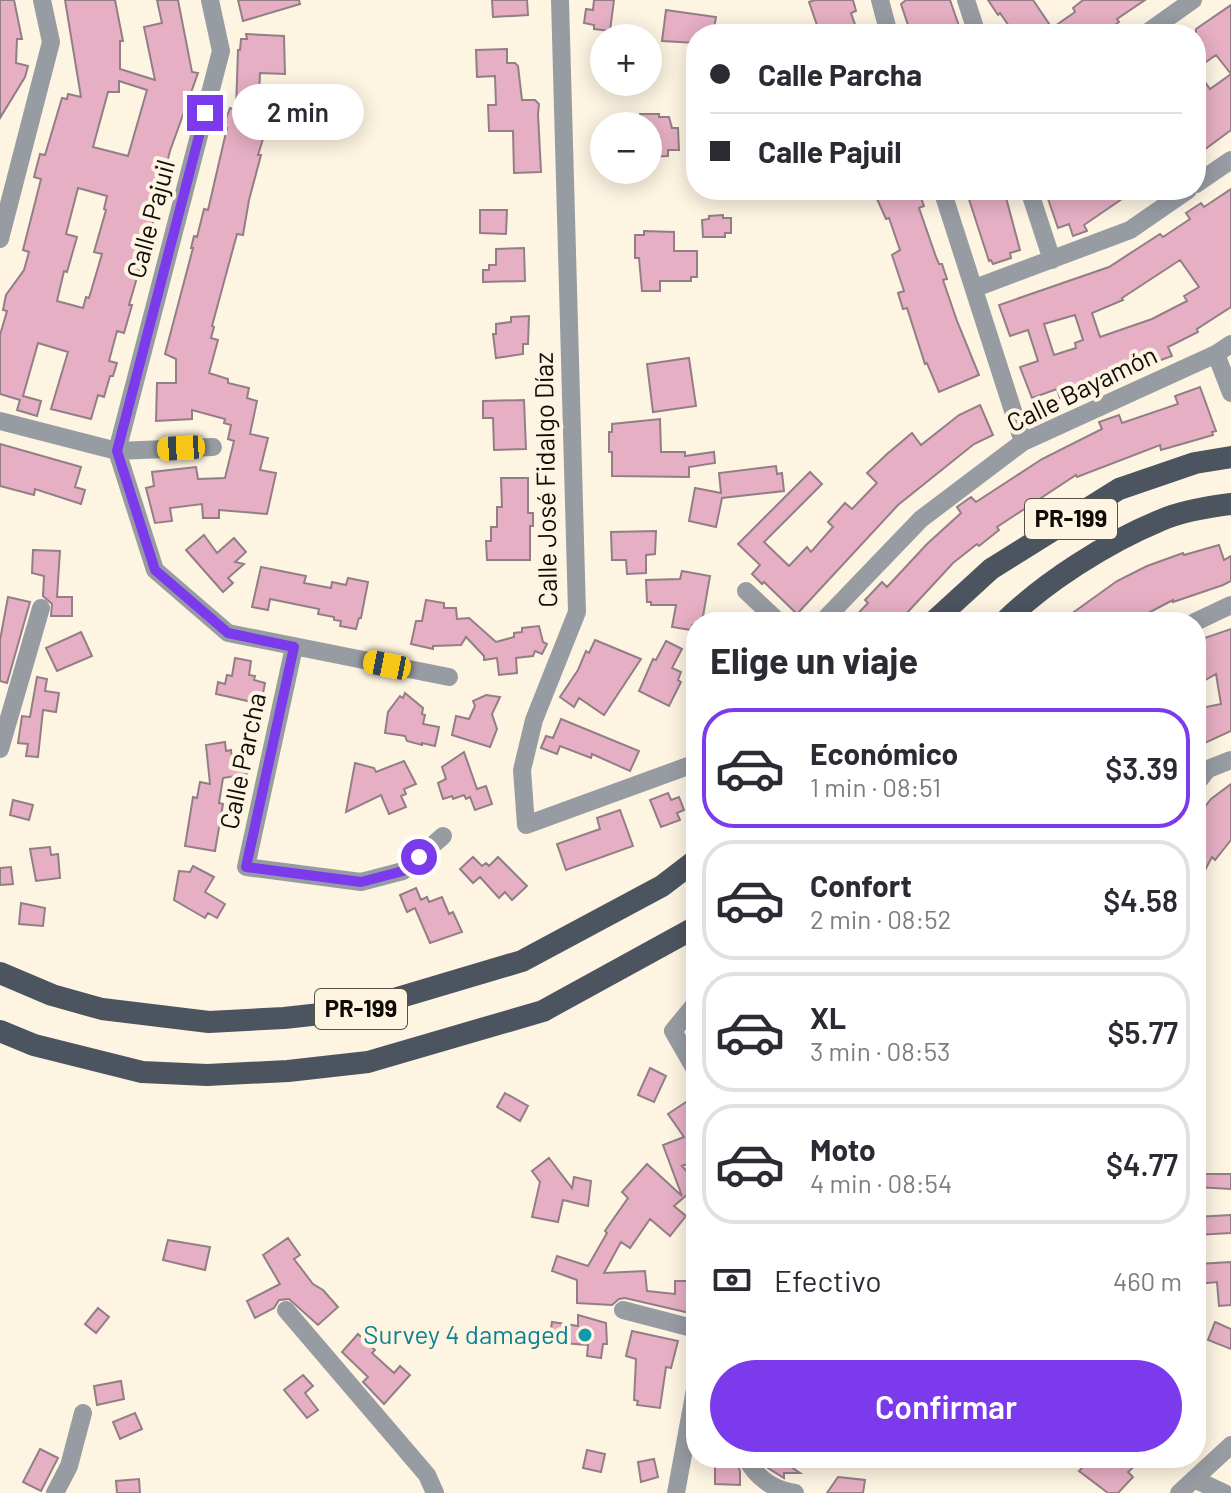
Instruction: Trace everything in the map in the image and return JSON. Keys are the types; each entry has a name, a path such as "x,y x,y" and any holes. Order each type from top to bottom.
{"main road":[{"name":"PR-199","path":"951,612 991,569 1119,489 1195,463 1231,457"},
{"name":"PR-199","path":"1015,612 1100,551 1160,520 1231,504"},
{"name":"PR-199","path":"0,973 52,995 102,1009 209,1022 357,1010 522,961 662,886 686,868"},
{"name":"PR-199","path":"0,1031 91,1062 142,1072 207,1075 288,1071 368,1062 543,1011 686,932"}],"street":[{"path":"0,239 51,42 42,0"},
{"name":"Calle Pajuil","path":"117,451 221,51 210,0"},
{"name":"Calle José Fidalgo Díaz","path":"560,0 577,612 534,720 525,757 522,770 526,825 686,767"},
{"path":"880,0 885,24"},
{"path":"966,0 974,24"},
{"path":"1159,24 1193,0"},
{"path":"1206,177 1231,160"},
{"path":"945,200 1023,442"},
{"path":"1032,200 1052,260"},
{"path":"975,288 1130,230 1174,200"},
{"path":"1224,349 1231,393"},
{"name":"Calle Bayamón","path":"832,612 921,519 1023,442 1224,349"},
{"path":"0,421 117,451 213,447"},
{"path":"117,451 155,570 228,633 449,677"},
{"path":"746,591 768,612"},
{"path":"1206,617 1231,605"},
{"path":"0,749 41,608"},
{"name":"Calle Parcha","path":"294,647 246,867 361,882 403,871 443,836"},
{"path":"1206,772 1231,760"},
{"path":"686,1015 673,1031 686,1054"},
{"path":"286,1310 427,1475 435,1493"},
{"path":"623,1310 686,1326"},
{"path":"55,1493 69,1466 83,1413"},
{"path":"1179,1493 1231,1445"},
{"path":"676,1493 686,1459"},
{"path":"752,1468 769,1484 784,1492 795,1493"},
{"path":"1194,1479 1224,1493"}],"building":[{"path":"0,0 14,0 22,39 17,39 16,63 28,66 25,77 0,118"},
{"path":"65,0 115,0 123,41 120,41 120,69 155,80 144,27 162,23 157,0 178,0 192,72 198,73 170,151 124,333 117,331 109,361 117,363 113,376 110,376 104,397 98,395 91,419 51,409 68,352 38,343 23,396 41,401 37,416 17,410 20,400 0,394 0,335 7,311 3,310 6,295 24,270 29,252 23,250 41,179 34,177 40,154 45,155 62,98 67,99 68,94 81,97","holes":["119,81 147,90 128,156 93,147 108,92 119,92","78,188 107,196 94,252 102,254 83,308 57,301 77,237 66,234"]},
{"path":"238,0 299,0 300,4 243,21"},
{"path":"492,0 527,0 528,15 493,17"},
{"path":"594,0 614,0 611,24 584,23 586,9 593,10"},
{"path":"853,0 856,11 851,13 855,24 817,24 809,2"},
{"path":"906,0 950,0 958,24 908,24 901,4"},
{"path":"988,0 1033,0 1049,24 1008,24 1000,13 998,15"},
{"path":"1083,0 1145,0 1117,19 1119,22 1058,24 1075,12 1073,8"},
{"path":"1231,5 1231,74 1216,55 1206,62 1206,24 1203,24"},
{"path":"666,10 716,17 715,24 686,24 686,42 662,41"},
{"path":"246,34 284,36 285,74 260,73 259,95 264,97 261,106 272,110 258,155 261,155 243,235 237,234 212,326 211,338 218,340 209,373 228,379 228,383 249,388 247,398 257,401 250,434 268,438 260,470 276,473 267,514 219,510 219,518 203,518 202,504 170,508 172,521 155,523 146,488 154,486 152,472 196,467 198,479 225,478 234,441 228,439 231,425 224,423 225,419 192,410 192,419 156,421 157,383 176,383 176,359 165,354 194,236 197,237 204,209 208,210 227,128 223,127 230,108 236,110 238,50 241,39 247,39"},
{"path":"507,49 507,63 518,66 522,100 535,100 539,104 541,172 514,173 513,131 489,131 488,105 496,105 495,76 477,77 476,50"},
{"path":"1231,74 1231,130 1206,149 1206,83 1210,89"},
{"path":"662,117 669,117 672,128 678,128 679,150 668,150 668,156 662,156"},
{"path":"1231,189 1231,307 1197,329 1198,332 1168,347 1172,356 1060,398 1057,389 1032,398 1020,367 1038,361 1028,330 1010,336 999,305 1109,267 1190,219 1186,213 1201,203 1204,207","holes":["1180,260 1199,287 1184,296 1187,301 1152,319 1100,337 1092,313 1123,300","1075,315 1083,340 1075,343 1076,348 1054,355 1044,324"]},
{"path":"877,200 922,200 924,206 919,208 936,257 942,264 947,279 943,280 979,375 939,392 925,364 907,308 903,309 898,293 904,291 892,255 900,250 889,218 886,219"},
{"path":"969,200 1007,200 1020,250 1010,253 1011,258 993,264 989,261"},
{"path":"1048,200 1120,200 1084,225 1087,231 1073,236 1069,224 1058,228"},
{"path":"480,210 507,210 506,234 480,233"},
{"path":"723,215 723,218 731,218 731,233 725,233 725,237 703,237 702,220"},
{"path":"644,231 674,232 674,251 697,251 697,277 691,277 691,281 660,281 660,291 642,291 639,258 635,258 635,235 644,235"},
{"path":"524,248 525,281 483,282 483,270 489,270 489,265 496,265 496,249"},
{"path":"529,316 528,344 523,344 523,354 496,358 493,334 496,334 496,324 511,322 511,317"},
{"path":"689,358 696,406 653,412 647,364"},
{"path":"1200,387 1216,431 1212,432 1213,435 1161,450 1160,445 1076,475 997,527 999,530 953,563 908,612 859,612 868,603 865,600 882,582 887,587 961,513 957,507 971,497 976,502 1042,459 1102,429 1099,422 1119,415 1122,423 1178,404 1175,396"},
{"path":"524,400 526,449 494,450 493,418 483,418 483,401"},
{"path":"980,405 993,435 974,444 898,505 799,612 795,612 752,574 760,565 738,544 810,472 822,484 764,542 789,566 807,547 811,552 833,527 828,522 845,503 852,509 877,483 867,473 887,454 912,433 921,445 959,415"},
{"path":"660,419 661,452 685,452 685,456 714,452 715,463 689,467 689,477 612,476 609,432 612,432 612,424"},
{"path":"0,444 81,467 75,487 85,490 81,504 35,489 34,495 0,486"},
{"path":"776,466 777,474 782,473 784,491 722,498 716,527 689,521 695,488 721,493 719,473"},
{"path":"501,478 528,478 528,513 533,513 530,560 487,560 486,541 491,541 491,527 497,527 497,507 502,507"},
{"path":"656,531 655,554 646,555 646,573 627,574 626,560 612,560 611,532"},
{"path":"204,535 217,553 234,538 246,552 235,562 244,564 228,578 233,583 223,592 186,550"},
{"path":"1219,545 1224,560 1231,556 1231,581 1173,600 1150,612 1074,612 1117,581 1147,566"},
{"path":"33,550 60,551 57,597 72,597 72,616 51,616 52,604 43,596 44,576 32,573"},
{"path":"261,567 306,576 304,583 331,588 332,582 346,585 348,578 368,582 356,629 340,626 341,621 334,620 334,617 318,614 319,609 270,599 268,610 252,607"},
{"path":"682,571 710,576 704,612 686,612 686,629 672,627 676,605 651,605 647,602 646,580 680,579"},
{"path":"8,597 30,602 7,683 0,681 0,640"},
{"path":"426,600 444,603 444,608 456,608 457,619 469,618 496,642 514,637 514,633 522,632 522,628 539,626 543,642 547,644 542,654 535,651 533,656 516,658 517,673 499,675 497,658 484,660 484,656 466,637 461,645 433,646 433,649 411,644 416,621 422,621"},
{"path":"1231,629 1231,731 1206,742 1206,707 1221,704 1216,674 1206,680 1206,638"},
{"path":"81,632 92,656 57,671 46,648"},
{"path":"595,640 641,659 604,715 579,698 574,707 560,697"},
{"path":"666,641 682,649 672,668 681,672 678,680 681,682 669,706 639,691 653,659 656,660"},
{"path":"235,658 251,661 249,675 265,683 261,704 216,694 218,682 225,684 227,675 232,676"},
{"path":"37,677 47,679 45,691 59,693 56,712 43,710 38,757 26,756 28,744 18,743 22,716 30,717"},
{"path":"405,693 423,708 423,724 439,727 435,746 385,733 388,712"},
{"path":"486,695 500,697 492,714 497,729 490,747 452,735 456,716 469,719 475,706 473,701"},
{"path":"561,719 639,751 630,771 592,754 591,758 560,746 557,754 541,748 546,736 553,738"},
{"path":"225,742 226,751 231,750 232,759 245,757 247,774 223,778 219,803 223,804 215,851 185,846 193,797 197,798 200,782 210,784 206,745"},
{"path":"464,752 477,789 486,786 492,804 475,810 470,797 466,799 464,795 443,799 438,783 446,779 442,767"},
{"path":"404,761 416,784 404,789 406,794 401,796 406,807 389,814 381,795 346,812 355,763 374,768 376,772"},
{"path":"1231,784 1231,840 1215,860 1212,857 1206,868 1206,805"},
{"path":"668,793 671,800 679,797 684,810 677,813 680,820 661,827 650,800"},
{"path":"13,800 33,805 29,820 10,815"},
{"path":"620,810 633,846 566,870 557,844 600,829 597,818"},
{"path":"50,847 51,855 58,854 60,878 36,881 30,849"},
{"path":"473,857 482,866 486,863 489,866 498,857 527,886 512,900 505,892 499,898 480,877 473,883 460,869"},
{"path":"193,866 214,877 205,892 225,904 217,918 208,913 205,918 174,900 179,871 190,872"},
{"path":"11,867 13,884 0,885 0,868"},
{"path":"416,888 421,900 427,897 429,902 442,897 462,932 430,943 415,908 407,912 400,895"},
{"path":"21,903 45,908 43,926 19,924"},
{"path":"650,1068 666,1076 654,1102 638,1095"},
{"path":"505,1093 528,1106 520,1121 497,1107"},
{"path":"686,1102 686,1165 682,1166 686,1171 686,1196 674,1206 686,1216 670,1236 650,1219 630,1248 621,1242 604,1273 645,1271 647,1291 675,1294 675,1281 686,1281 686,1312 625,1298 612,1305 577,1303 577,1280 552,1271 557,1256 588,1266 607,1233 605,1231 628,1198 622,1192 647,1164 682,1196 663,1145 684,1137 668,1114"},
{"path":"549,1158 572,1188 574,1177 591,1181 588,1206 563,1200 558,1222 532,1217 540,1182 532,1171"},
{"path":"1206,1174 1231,1174 1231,1189 1206,1188"},
{"path":"1231,1215 1231,1233 1206,1234 1206,1216"},
{"path":"288,1238 300,1255 294,1259 313,1284 338,1307 318,1325 289,1299 279,1300 274,1308 255,1318 247,1301 280,1284 263,1255"},
{"path":"168,1240 210,1247 205,1270 163,1260"},
{"path":"1231,1262 1231,1305 1219,1306 1217,1282 1206,1283 1206,1263"},
{"path":"98,1308 109,1317 96,1333 85,1324"},
{"path":"578,1315 606,1323 607,1344 603,1344 601,1358 587,1356 588,1345 549,1342 552,1322 578,1326"},
{"path":"1215,1322 1231,1329 1231,1349 1208,1340"},
{"path":"632,1331 678,1341 671,1368 666,1367 660,1408 637,1405 638,1401 634,1400 636,1359 626,1356"},
{"path":"358,1334 375,1350 372,1353 394,1373 400,1366 410,1375 384,1404 363,1382 368,1377 342,1352"},
{"path":"303,1375 313,1386 305,1393 318,1410 307,1418 284,1390"},
{"path":"121,1381 124,1399 97,1405 94,1386"},
{"path":"135,1413 142,1429 120,1439 113,1422"},
{"path":"40,1449 58,1458 41,1491 23,1482"},
{"path":"587,1450 605,1454 601,1472 583,1468"},
{"path":"654,1459 658,1477 641,1482 638,1462"},
{"path":"715,1468 739,1468 740,1485 715,1484"},
{"path":"768,1468 792,1468 800,1473 784,1473 784,1478"},
{"path":"1082,1468 1132,1468 1128,1472 1133,1477 1118,1493 1108,1493 1079,1471"},
{"path":"838,1477 865,1480 863,1493 827,1493"},
{"path":"139,1479 140,1493 117,1493 116,1481"}],"place":[{"name":"Survey 4 damaged","path":"585,1335"}],"route":[{"path":"205,113 117,451 155,570 228,633 294,647 246,867 361,882 403,871 419,857"}]}
